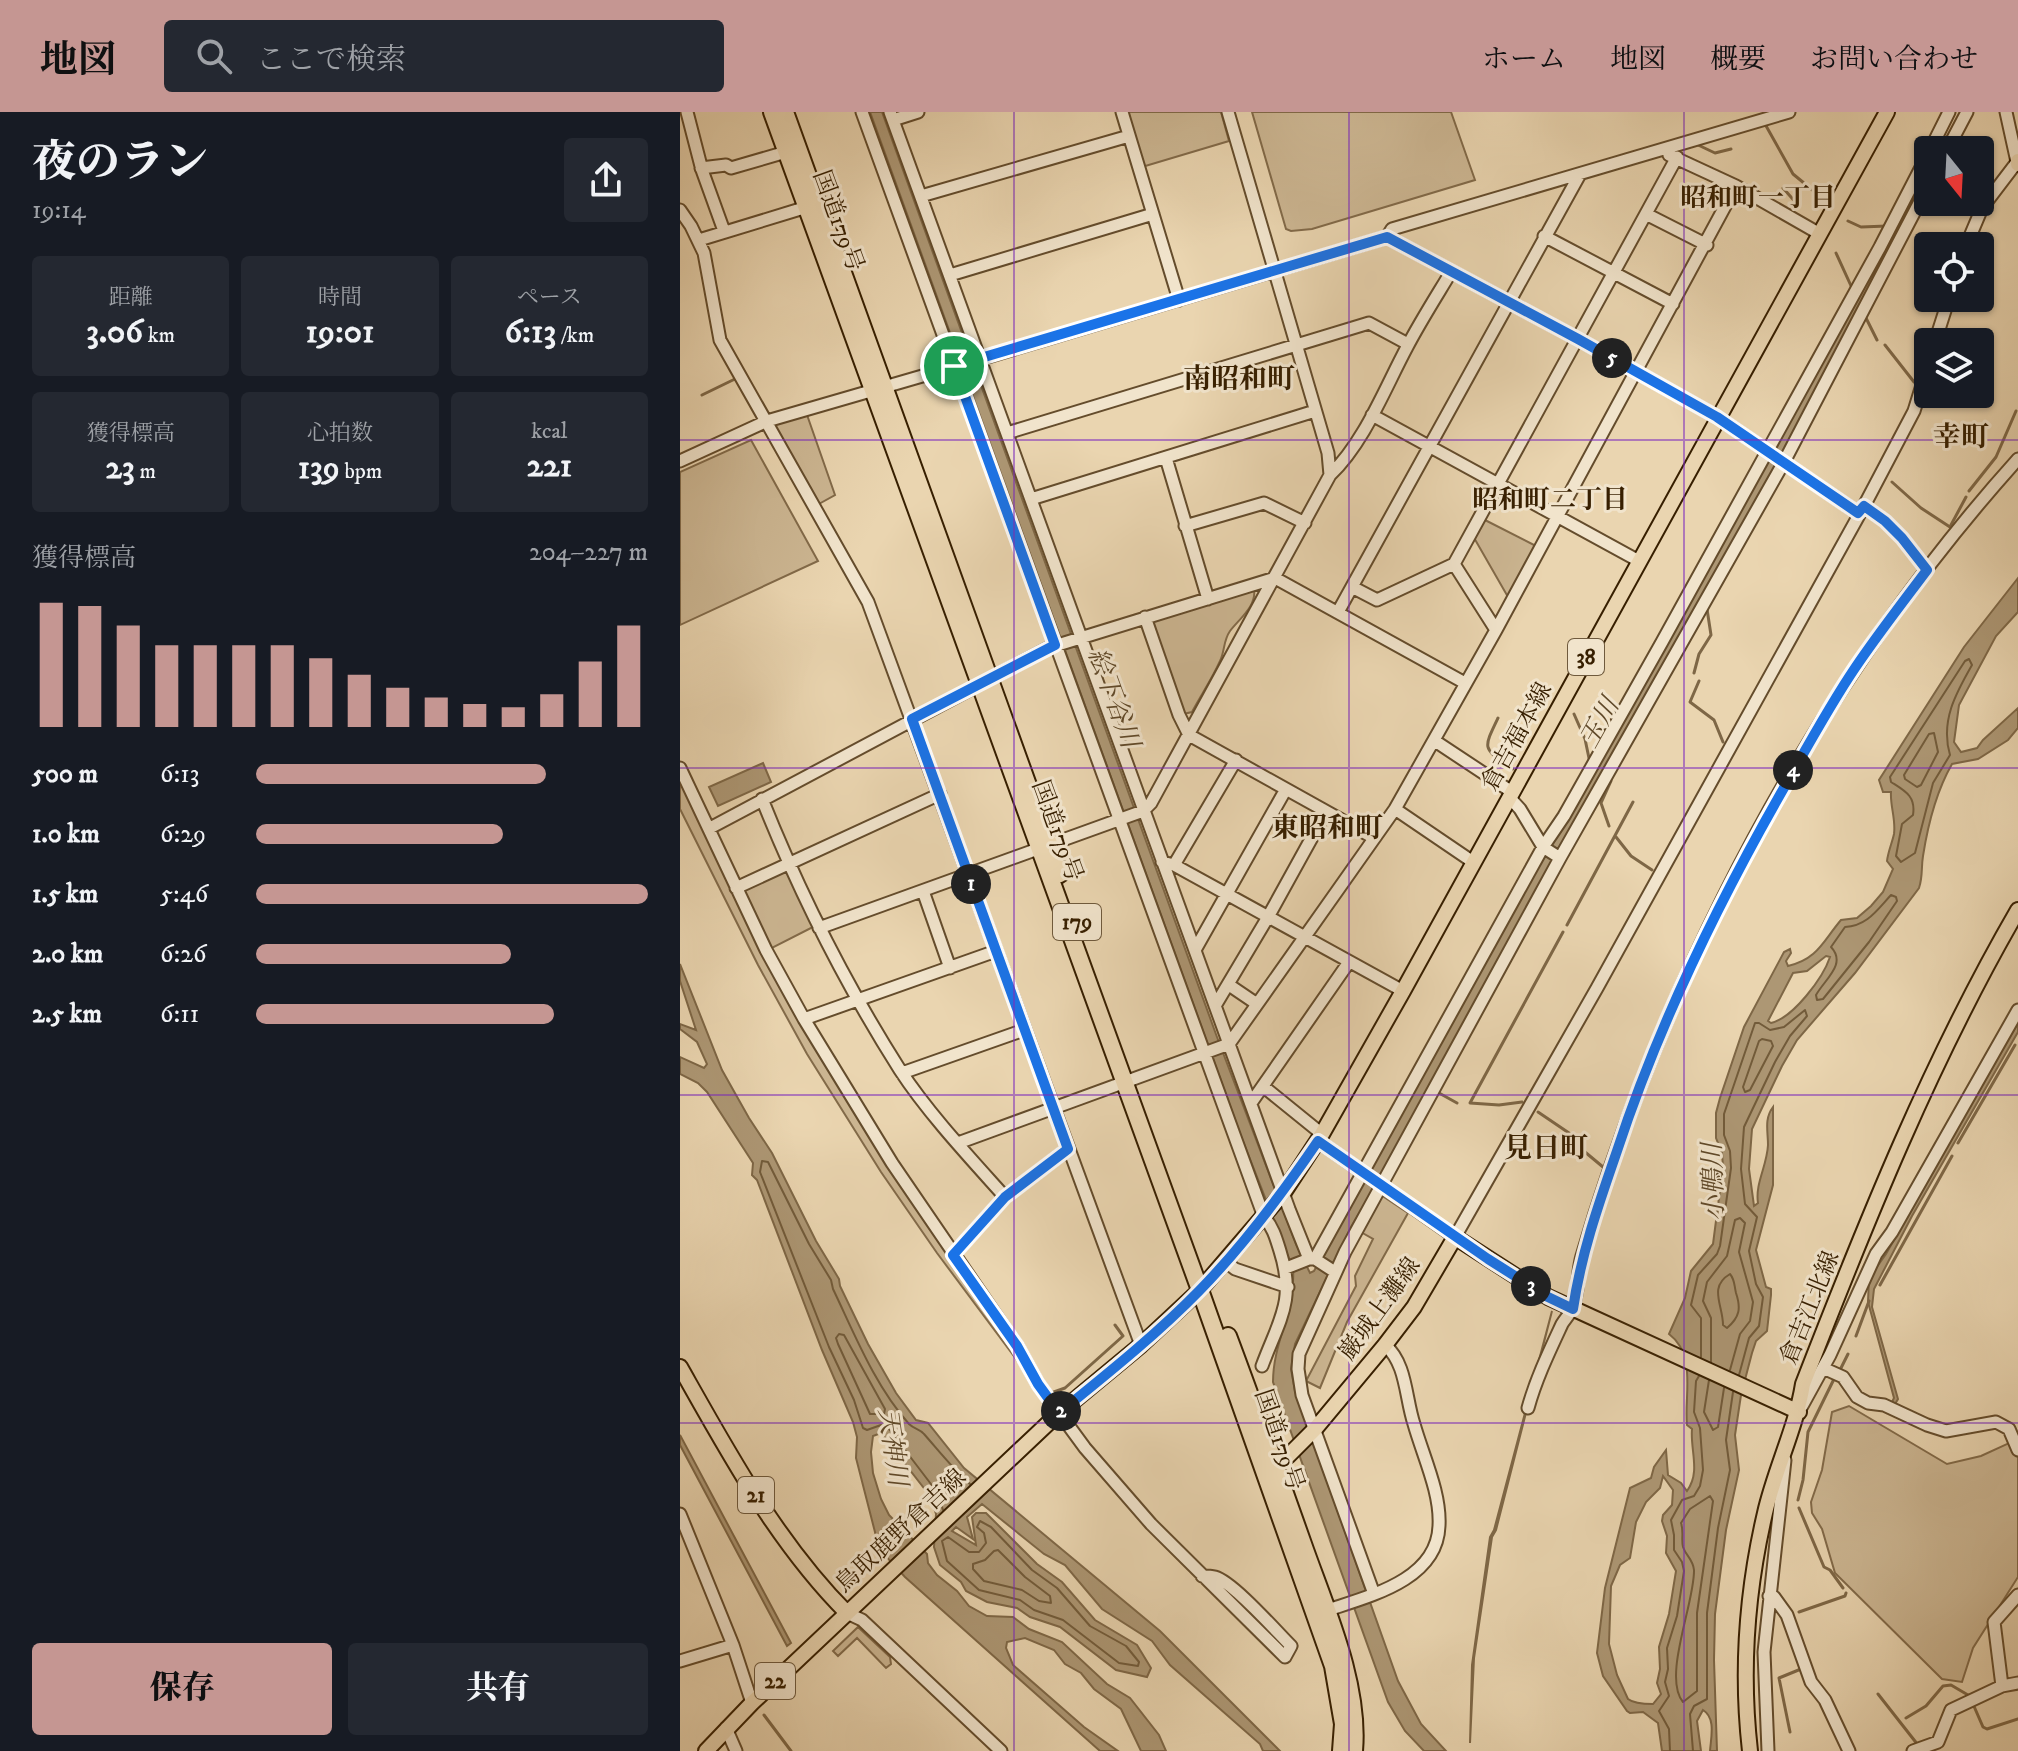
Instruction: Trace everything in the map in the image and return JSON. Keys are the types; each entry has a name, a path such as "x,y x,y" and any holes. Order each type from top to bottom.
{"highway":[{"name":"国道179号","path":"772,112 880,388"},
{"name":"国道179号","path":"785,112 983,681 1204,1286 1276,1463 1327,1610 1333,1666 1351,1737 1341,1751"}],"main road":[{"name":"倉吉福本線","path":"1204,1286 1265,1216 1320,1138 1887,112"},
{"name":"倉吉江北線","path":"1750,1751 1746,1668 1748,1623 1765,1514 1792,1410 1907,1129 1988,963 2018,910"},
{"path":"1455,1237 1548,1297 1792,1410"},
{"name":"巌城上灘線","path":"1276,1463 1314,1430 1385,1345 1414,1307 1455,1237"},
{"name":"鳥取鹿野倉吉線","path":"680,1367 730,1456 818,1583 847,1613 1056,1415 1141,1345 1204,1286"},
{"name":"22","path":"706,1751 726,1728 847,1613"}],"street":[{"path":"687,112 701,168 724,231"},
{"path":"862,112 1286,1268 1288,1287 1284,1311 1262,1366"},
{"path":"918,112 892,116 950,275 977,360 1031,499 1140,812 1162,862 1215,1006 1226,1045 1251,1103 1281,1195 1312,1259 1335,1272"},
{"path":"1122,112 1179,300"},
{"path":"1228,112 1328,453 1330,475"},
{"path":"680,461 767,421 1179,300 1387,237 1392,229 1789,112"},
{"path":"1937,136 1949,112"},
{"path":"1954,136 1967,112"},
{"path":"1972,232 1982,208 2018,162 2006,112"},
{"path":"921,196 1129,136"},
{"path":"701,168 726,165 731,168 786,152"},
{"path":"1657,152 1677,157 1736,186 1820,234"},
{"path":"1352,587 1377,600 1454,564 1677,157"},
{"path":"1338,612 1580,174"},
{"path":"1286,1268 1312,1259 1364,1174 1543,847 1608,739 1914,181"},
{"path":"958,1143 1226,1045 1395,809 1707,245 1736,186"},
{"path":"699,240 807,207"},
{"path":"680,210 704,253 720,340 868,602 1141,1345"},
{"path":"1373,1594 1299,1384 1299,1354 1335,1272 1380,1185 1784,462 1914,213"},
{"path":"950,275 1153,214"},
{"path":"1646,214 1707,245"},
{"path":"1544,236 1673,304"},
{"path":"1387,237 1717,417 1784,462 1885,521 1927,570"},
{"path":"819,928 1122,819 1140,812 1151,803 1330,475 1340,466 1372,415 1408,344 1451,272"},
{"path":"1007,433 1369,323 1408,344"},
{"path":"1264,1087 1364,1174 1455,1237 1597,988 1915,408"},
{"path":"1031,499 1315,411"},
{"path":"1372,415 1432,445 1639,561"},
{"path":"1166,458 1208,599"},
{"path":"1528,1408 1536,1379 1564,1320 1575,1310 1581,1260 1626,1123 1656,1045 1745,855 1811,739 1856,668 1981,500 2018,459"},
{"path":"1185,526 1264,503 1305,523"},
{"path":"1454,564 1496,630"},
{"path":"710,828 1058,644 1275,578 1465,683"},
{"path":"1145,617 1189,735 1374,838"},
{"path":"1435,741 1510,795 1543,847 1560,858"},
{"path":"1174,865 1236,760"},
{"path":"680,768 736,888 804,1019 892,1163 1017,1346 1056,1415 1151,1524 1202,1576 1285,1657 1291,1646 1270,1625 1230,1587 1216,1577 1202,1576"},
{"path":"1195,950 1286,789"},
{"path":"736,888 940,794"},
{"path":"762,799 788,864 819,928 902,1073 1005,1197"},
{"path":"1395,809 1473,862"},
{"path":"1215,1006 1326,812"},
{"path":"1162,862 1174,865 1403,991"},
{"path":"923,891 950,968"},
{"path":"804,1019 996,951"},
{"path":"1251,1103 1349,962"},
{"path":"1229,985 1257,1004"},
{"path":"1792,1410 1823,1368 1876,1254 1892,1232 2018,1010"},
{"path":"902,1073 1024,1030"},
{"path":"953,1255 1005,1197 1068,1149"},
{"path":"1225,1261 1235,1269 1288,1287"},
{"path":"1327,1610 1373,1594 1407,1577 1427,1561 1434,1549 1439,1525 1434,1492 1409,1411 1401,1366 1396,1355 1385,1345"},
{"path":"1823,1368 1843,1377 1857,1397 1868,1403 1884,1405 1927,1425 1950,1431 1983,1422 1996,1422 2009,1429 2018,1450"},
{"path":"1768,1751 1764,1652 1786,1461 1782,1456"},
{"path":"680,1514 733,1645 752,1703"},
{"path":"2002,1686 1994,1622 2018,1595"},
{"path":"1769,1596 1774,1597 1787,1615 1811,1682 1825,1700 1849,1751"},
{"path":"847,1613 862,1620 1001,1751"},
{"path":"680,1661 733,1645"},
{"path":"1913,1751 1938,1742 1951,1710 2002,1686 2018,1683"},
{"path":"726,1728 736,1751"},
{"path":"980,1751 992,1741"}],"shaded area":[{"path":"1126,112 1221,112 1229,141 1142,167"},
{"path":"1252,112 1451,112 1475,180 1312,229 1291,231 1286,229"},
{"path":"806,412 835,495 817,505 771,422"},
{"path":"751,440 818,561 680,625 680,472"},
{"path":"1483,519 1536,546 1508,597 1473,536"},
{"path":"1254,589 1253,601 1230,631 1210,681 1192,712 1183,714 1150,622 1205,602 1207,605 1214,603 1213,600"},
{"path":"680,776 816,1043 1016,1345 1031,1379 881,1172 807,1054 758,965 680,809"},
{"path":"783,870 789,871 813,927 768,950 741,894 743,888"},
{"path":"1381,1195 1408,1213 1347,1322 1320,1388 1306,1381 1356,1286 1355,1276 1373,1239 1359,1231"},
{"path":"1849,1406 1947,1464 1981,1456 2018,1439 2018,1577 1973,1648 1962,1682 1942,1679 1835,1573 1822,1529 1812,1513 1811,1502 1822,1470 1832,1412"},
{"path":"858,1627 890,1657 891,1664 886,1668 857,1638 838,1656 833,1651"}],"water":[{"path":"870,112 882,112 1217,1037 1310,1273 1314,1271 1914,184 1914,205 1795,434 1351,1227 1295,1344 1291,1369 1295,1391 1398,1681 1421,1724 1446,1751 1424,1751 1405,1731 1388,1702 1273,1382 1291,1298 1293,1269 1241,1136"},
{"path":"2018,578 2018,612 1996,636 1959,705 1954,742 1961,752 1977,748 2018,708 2018,728 2008,740 1978,759 1952,764 1930,820 1919,888 1855,973 1797,1040 1752,1129 1749,1169 1754,1206 1758,1203 1758,1188 1768,1145 1767,1121 1773,1107 1773,1185 1756,1250 1771,1295 1767,1331 1756,1341 1752,1353 1735,1435 1739,1470 1726,1530 1715,1614 1717,1751 1710,1751 1711,1723 1703,1710 1697,1721 1701,1751 1662,1751 1658,1723 1643,1712 1627,1711 1603,1676 1597,1653 1605,1588 1630,1488 1651,1478 1654,1467 1666,1450 1668,1475 1687,1491 1693,1476 1692,1429 1687,1425 1686,1364 1678,1343 1669,1334 1685,1298 1691,1271 1713,1244 1723,1167 1716,1138 1716,1113 1720,1098 1744,1027 1784,952 1790,949 1786,961 1788,966 1806,959 1841,920 1857,918 1883,892 1893,869 1887,861 1894,823 1891,792 1883,792 1879,780 1964,647","holes":["1826,956 1830,957 1826,966 1806,996 1780,1020 1768,1021 1793,973 1807,971","1663,1476 1673,1490 1672,1505 1662,1521 1667,1536 1666,1553 1676,1571 1669,1614 1659,1647 1657,1683 1661,1694 1653,1704 1647,1704 1628,1699 1617,1675 1609,1644 1611,1586 1620,1565 1630,1558 1636,1522 1646,1502 1660,1488"]},
{"path":"763,763 771,782 718,806 709,787"},
{"name":"天神川","path":"680,964 722,1070 772,1153 816,1241 839,1279 868,1344 896,1393 916,1420 928,1423 964,1468 1160,1631 1280,1751 1263,1751 1260,1744 1170,1665 1152,1641 1102,1609 1065,1565 1044,1554 982,1504 967,1517 973,1539 956,1527 952,1531 976,1545 972,1517 976,1513 986,1513 1037,1564 1062,1582 1095,1620 1137,1645 1151,1668 1147,1677 1116,1670 1060,1627 1030,1617 1017,1608 987,1602 966,1591 961,1582 940,1565 934,1547 936,1514 930,1496 881,1433 873,1436 871,1452 873,1473 881,1499 889,1515 927,1554 928,1563 937,1575 957,1591 969,1606 987,1616 1013,1617 1029,1629 1062,1642 1107,1684 1130,1698 1159,1735 1166,1751 1141,1751 1121,1709 1094,1689 1081,1673 1065,1664 1054,1650 1025,1638 1007,1642 1006,1648 1013,1665 1084,1727 1118,1751 1100,1751 905,1577 882,1552 856,1458 857,1437 853,1422 757,1180 752,1175 753,1163 707,1092 698,1083 680,1074 680,1057 704,1068 707,1064 697,1042 680,1029 680,1024 696,1030 680,981"},
{"path":"2018,1023 2018,1032 1912,1216 1874,1289 1872,1307 1898,1399 1895,1404 1868,1302 1869,1278 1886,1254"},
{"path":"1552,1311 1492,1537 1474,1658 1470,1743 1472,1665 1490,1537"},
{"path":"680,1435 791,1643 787,1646 680,1445"}],"waterway":[{"path":"1765,124 1793,174 1827,202"},
{"path":"1696,144 1715,153 1731,149"},
{"path":"1783,188 1798,205"},
{"path":"1848,221 1861,227 1887,226"},
{"path":"1836,253 1852,288"},
{"path":"1866,318 1877,340"},
{"path":"1885,345 1914,382"},
{"path":"702,395 737,378"},
{"path":"1969,491 1996,457 2016,411"},
{"path":"1892,482 1921,508 1953,529"},
{"path":"1951,525 1966,497"},
{"path":"1694,673 1699,654 1711,635 1707,609"},
{"path":"1699,681 1690,702 1714,720 1723,742"},
{"name":"玉川","path":"1574,714 1585,739 1590,763"},
{"path":"1498,718 1489,737 1488,748 1513,769"},
{"path":"1609,826 1601,803 1611,781"},
{"path":"1567,925 1633,802"},
{"path":"1616,837 1631,856 1652,870"},
{"path":"1522,1102 1499,1105 1470,1103 1563,932"},
{"path":"1958,1143 2015,1045"},
{"path":"1439,1093 1457,1103"},
{"path":"1538,1112 1569,1133 1573,1142 1603,1167"},
{"path":"1880,1285 1952,1156"},
{"path":"1856,1336 1869,1301"},
{"path":"1051,1393 1065,1388 1123,1336 1115,1325"},
{"path":"1839,1372 1848,1354"},
{"path":"1798,1500 1808,1432 1835,1377"},
{"path":"1799,1508 1824,1567 1830,1570 1843,1588"},
{"path":"1799,1612 1845,1596 1846,1593"},
{"path":"1790,1732 1779,1678 1801,1669"},
{"path":"1906,1718 1926,1706 1943,1686 1951,1685 1968,1695"},
{"path":"1878,1694 1918,1745"},
{"path":"1973,1704 1983,1727 1987,1729 2018,1719"},
{"path":"764,1715 791,1751"}],"district":[{"name":"昭和町一丁目","path":"1758,198"},
{"name":"南昭和町","path":"1239,379"},
{"name":"幸町","path":"1961,437"},
{"name":"昭和町二丁目","path":"1550,500"},
{"name":"東昭和町","path":"1327,828"},
{"name":"見日町","path":"1546,1148"}],"route":[{"path":"1387,237 1717,417 1858,513 1864,506 1902,538 1927,570 1856,668 1811,739 1745,855 1700,947 1656,1045 1626,1123 1581,1260 1573,1309 1488,1259 1318,1141 1279,1198 1200,1290 1141,1345 1059,1413 1017,1346 953,1255 1005,1197 1068,1149 912,719 1055,645 954,366 1387,237"}],"water label":[{"name":"絵下谷川","path":"1113,698"},
{"name":"小鴨川","path":"1714,1182"}]}
